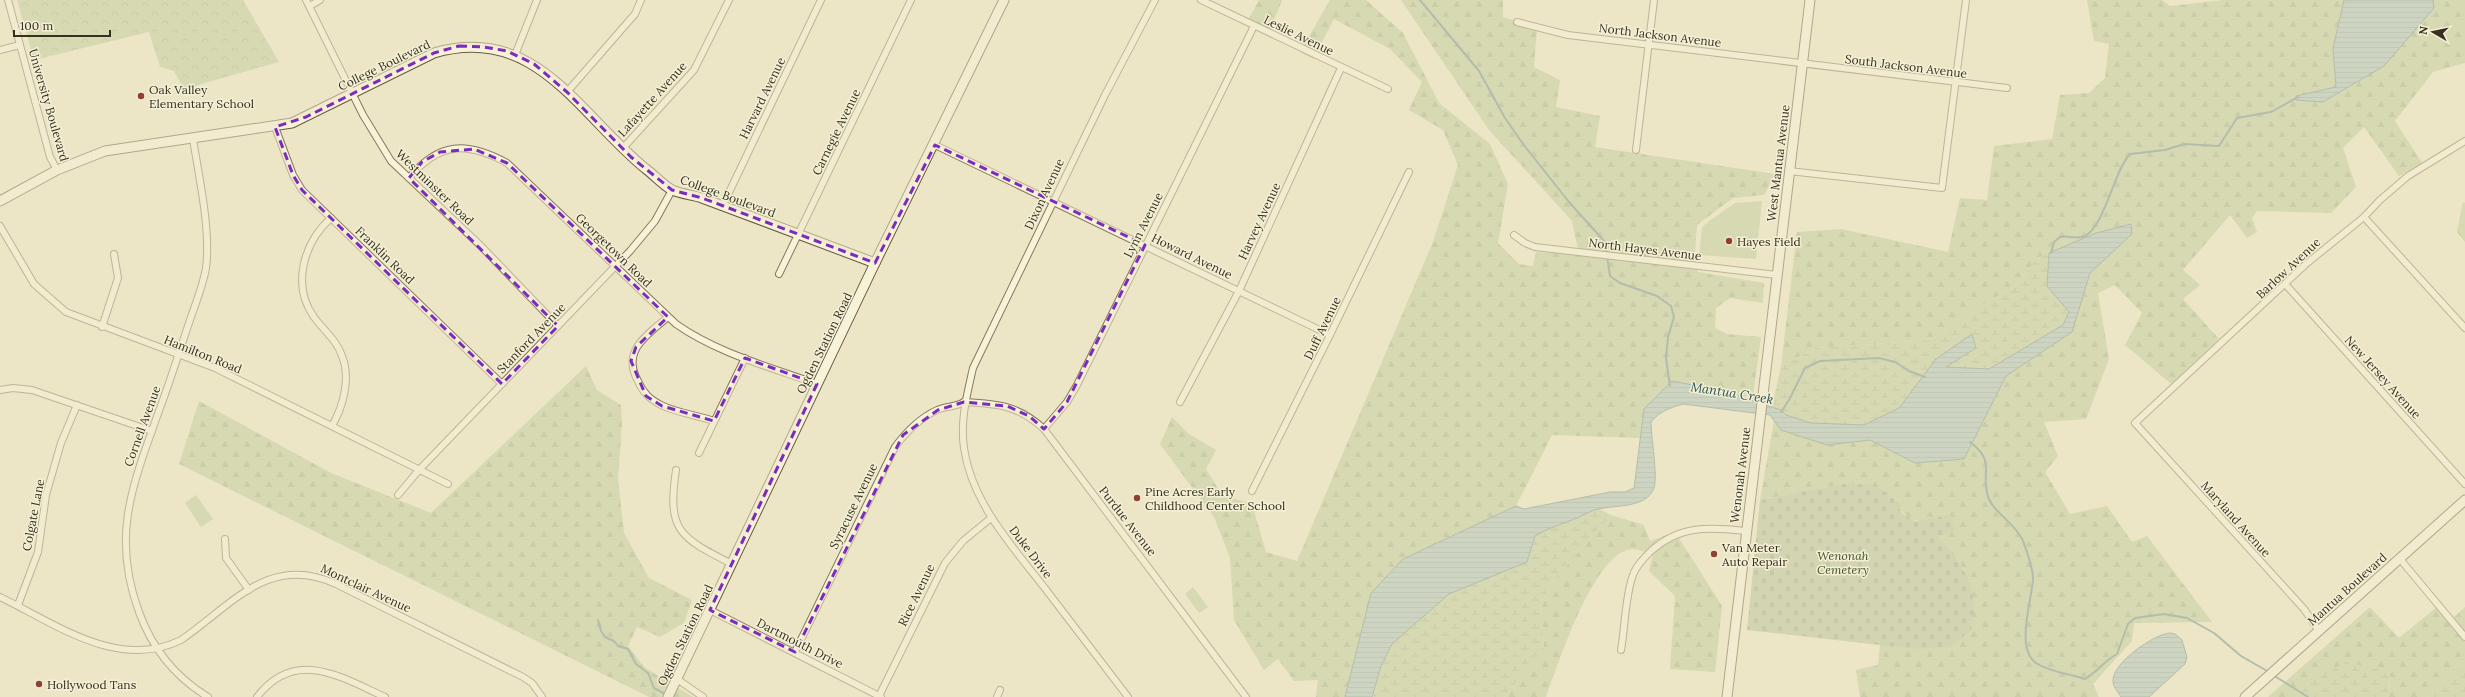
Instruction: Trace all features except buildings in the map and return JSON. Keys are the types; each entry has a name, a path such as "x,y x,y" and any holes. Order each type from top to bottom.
{"street":[{"name":"University Boulevard","path":"8,0 50,157 57,170"},
{"path":"308,3 320,0"},
{"path":"515,54 537,0"},
{"path":"568,92 635,14 641,0"},
{"name":"Lafayette Avenue","path":"623,148 694,70 729,0"},
{"name":"Harvard Avenue","path":"723,205 821,0"},
{"name":"Carnegie Avenue","path":"779,274 912,0"},
{"name":"Ogden Station Road","path":"668,697 875,263 935,145 1004,0"},
{"name":"Dixon Avenue","path":"964,402 973,368 1051,202 1155,0"},
{"name":"Leslie Avenue","path":"1201,0 1341,68 1388,89"},
{"path":"1636,150 1654,0"},
{"name":"West Mantua Avenue","path":"1762,400 1810,0"},
{"path":"1789,171 1942,188 1966,0"},
{"name":"Westminster Road","path":"308,3 378,144 390,161 481,246 558,326"},
{"name":"North Jackson Avenue","path":"1517,22 1568,35 1802,64"},
{"name":"Lynn Avenue","path":"1044,429 1067,402 1254,26"},
{"path":"0,50 20,45"},
{"name":"College Boulevard","path":"0,201 57,170 105,151 131,146 275,127 292,123 417,61 448,48 459,46 484,47 515,54 534,64 568,92 623,148 672,190 723,205 798,235 875,263"},
{"name":"South Jackson Avenue","path":"1802,64 2007,88"},
{"name":"Harvey Avenue","path":"1180,402 1239,290 1341,68"},
{"name":"Franklin Road","path":"275,127 293,175 302,190 502,384"},
{"name":"Cornell Avenue","path":"193,139 207,248 206,267 198,300 131,491 125,545 129,579 134,599 143,624 156,648 183,679 208,697"},
{"name":"Barlow Avenue","path":"2135,423 2286,285 2306,264 2364,217 2408,176 2465,141"},
{"name":"Howard Avenue","path":"935,145 1330,335"},
{"name":"Georgetown Road","path":"409,178 422,162 440,152 459,148 474,149 492,155 507,163 668,317 692,336 744,358 817,384"},
{"name":"Duff Avenue","path":"1252,491 1409,172"},
{"name":"Stanford Avenue","path":"398,495 419,470 615,266 655,221 672,190"},
{"path":"2364,217 2465,328"},
{"path":"330,218 312,239 304,260 302,278 306,302 314,316 336,343 343,357 345,372 343,400 332,426"},
{"name":"Hamilton Road","path":"0,226 34,284 46,297 66,312 102,327 215,368 448,484"},
{"name":"North Hayes Avenue","path":"1514,235 1525,243 1535,247 1776,275"},
{"path":"102,327 118,278 114,254"},
{"name":"New Jersey Avenue","path":"2286,285 2465,484"},
{"path":"668,317 636,347 631,361 636,380 646,396 662,406 714,421"},
{"path":"699,453 744,358"},
{"path":"0,390 25,388 152,431"},
{"name":"Wenonah Avenue","path":"1727,697 1745,531 1762,400"},
{"name":"Purdue Avenue","path":"964,402 1007,406 1029,416 1044,429 1246,697"},
{"name":"Duke Drive","path":"964,402 963,427 967,462 972,478 991,518 1128,697"},
{"name":"Syracuse Avenue","path":"795,652 895,447 903,436 926,417 938,410 964,402"},
{"name":"Colgate Lane","path":"18,605 38,552 46,495 62,443 76,405"},
{"name":"Maryland Avenue","path":"2135,423 2304,609 2319,631"},
{"path":"676,470 672,500 676,527 693,542 732,564"},
{"name":"Mantua Boulevard","path":"2245,697 2465,500"},
{"name":"Rice Avenue","path":"880,697 945,563 963,541 991,518"},
{"path":"1621,650 1633,575 1645,557 1670,536 1680,532 1713,529 1745,531"},
{"path":"225,539 226,558 249,590"},
{"path":"2400,559 2465,637"},
{"name":"Montclair Avenue","path":"0,597 87,641 109,648 137,651 166,647 181,640 249,590 267,579 280,574 294,573 321,577 523,677 532,683 542,697"},
{"name":"Dartmouth Drive","path":"710,610 795,652 880,697"},
{"path":"257,697 267,685 291,670 326,670 385,697"},
{"path":"677,679 703,697"},
{"path":"997,697 1000,690"}],"highlighted area":[{"path":"459,46 484,47 507,51 534,64 567,92 631,157 672,190 702,198 875,263 935,145 1145,245 1067,402 1044,429 1029,416 1007,406 964,402 938,410 903,435 795,652 710,610 817,384 745,358 714,421 662,406 646,396 631,361 636,347 668,317 507,163 474,149 440,152 422,162 409,178 558,326 502,384 302,190 293,175 275,127 306,117 434,53"}],"green space":[{"path":"17,0 243,0 279,62 184,89 174,71 160,67 149,32 34,60"},
{"path":"1259,0 1282,0 1268,35 1246,24"},
{"path":"1330,0 1366,0 1403,33 1439,103 1490,144 1508,184 1498,243 1519,264 1533,266 1536,252 1579,254 1572,221 1489,130 1401,0 1503,0 1503,17 1537,27 1534,67 1560,80 1556,107 1600,116 1595,147 1775,174 1764,195 1733,198 1697,225 1695,255 1698,272 1764,283 1763,303 1730,298 1716,308 1715,328 1727,334 1761,337 1752,402 1723,391 1644,409 1640,438 1552,435 1516,506 1403,559 1371,593 1345,697 1316,697 1318,680 1294,681 1278,659 1264,670 1234,620 1230,558 1214,517 1160,444 1172,417 1189,434 1216,450 1206,469 1222,495 1252,504 1266,552 1297,561 1433,242 1458,165 1443,130 1409,110 1422,82 1390,49 1334,19 1313,59 1300,52"},
{"path":"2087,0 2162,0 2170,6 2224,0 2344,0 2333,48 2336,87 2323,102 2434,8 2433,0 2465,0 2465,63 2433,72 2395,121 2422,163 2399,176 2364,127 2343,148 2356,187 2331,213 2257,211 2252,218 2257,232 2247,238 2230,215 2183,270 2200,285 2183,299 2219,339 2171,384 2125,345 2142,313 2115,285 2098,293 2109,359 2086,419 2044,422 2058,456 2045,472 2070,514 2107,506 2132,542 2147,536 2212,622 2134,623 2132,641 2093,684 2099,697 1860,697 1856,670 1878,665 1880,644 1915,649 1965,571 1939,537 1951,516 1924,520 1912,519 1900,509 1894,499 1848,483 1760,500 1774,420 1781,430 1827,445 1870,440 1915,463 1964,459 2006,376 2072,332 2090,273 2132,234 2131,224 2096,233 2037,258 2015,286 1972,311 1930,340 1815,348 1781,366 1797,232 1841,229 1948,252 1960,198 1987,200 1994,146 2052,139 2060,95 2089,93 2105,78 2109,44 2094,41"},
{"name":"Hayes Field","path":"1762,201 1756,259 1699,255 1702,227 1735,203"},
{"path":"2463,202 2465,203 2465,242 2457,232"},
{"path":"2049,253 2047,286 2069,312 2063,325 1989,369 1945,367 1976,348 1972,334 1936,359 1899,408 1864,425 1811,423 1786,415 1781,410 1772,407 1781,366 1815,348 1930,340 1972,311 2015,286 2037,258"},
{"path":"586,366 597,390 621,405 622,424 618,478 624,533 649,578 692,600 684,623 660,637 637,627 628,646 644,667 693,697 649,697 179,464 199,401 331,473 431,513"},
{"name":"Wenonah Cemetery","path":"1848,483 1874,485 1894,499 1903,514 1915,521 1951,515 1955,530 1939,537 1957,559 1968,579 1972,589 1973,614 1971,630 1950,647 1915,649 1747,630 1760,500"},
{"path":"196,495 213,519 201,527 185,503"},
{"path":"1599,509 1611,515 1553,581 1541,603 1544,649 1504,697 1372,697 1381,666 1392,644 1449,594 1527,562 1534,536 1546,529"},
{"path":"1611,515 1644,525 1650,541 1675,532 1722,606 1715,672 1670,669 1675,596 1649,571 1653,554 1632,549 1618,555 1604,568 1591,588 1568,637 1546,697 1504,697 1544,649 1541,603 1553,581"},
{"path":"1193,587 1208,607 1199,613 1185,594"},
{"path":"2438,606 2450,621 2465,607 2465,663 2428,697 2389,697 2390,672 2311,681 2296,697 2268,697 2370,607 2399,638"},
{"path":"2346,662 2390,672 2389,697 2296,697 2311,681"},
{"path":"2465,663 2465,697 2428,697"}],"water":[{"path":"2344,0 2433,0 2434,8 2384,66 2323,102 2296,100 2296,96 2336,87 2333,48"},
{"path":"2131,224 2132,234 2090,273 2072,332 2006,376 1964,459 1915,463 1870,440 1827,445 1781,430 1770,415 1683,404 1658,415 1651,422 1655,482 1654,488 1645,499 1630,504 1594,510 1550,528 1535,536 1527,562 1449,594 1392,644 1381,666 1372,697 1345,697 1371,593 1403,559 1516,506 1524,509 1610,492 1625,492 1634,488 1644,409 1672,381 1723,391 1781,410 1786,415 1811,423 1864,425 1899,408 1936,359 1972,334 1976,348 1946,367 1989,369 2063,325 2069,312 2047,286 2049,253 2096,233"},
{"path":"2170,633 2175,634 2182,640 2187,657 2185,664 2149,697 2121,697 2113,683 2119,666 2126,658 2154,638"}],"waterway":[{"path":"1420,0 1479,71 1505,118 1523,144 1569,202 1605,242 1610,276 1620,283 1657,296 1671,306 1674,317 1668,337 1666,358 1670,386"},
{"name":"Mantua Creek","path":"2051,253 2054,242 2060,237 2082,237 2092,230 2104,210 2119,173 2130,154 2165,150 2184,144 2219,146 2237,118 2271,112 2298,97"},
{"path":"1781,412 1789,400 1805,368 1820,361 1879,358 1895,362 1909,371 1925,377"},
{"path":"1970,442 1978,449 1985,460 1986,485 1989,499 1993,506 2020,535 2030,560 2033,579 2026,624 2026,636 2030,656 2036,663 2054,671 2085,679 2117,654 2128,624 2135,618 2164,614 2187,618 2214,633 2241,656 2269,672"},
{"path":"598,620 601,631 605,637 614,641 618,646 628,649 636,664 648,673 654,688 667,695"},
{"path":"2273,675 2308,697"}],"place":[{"name":"Oak Valley Elementary School","path":"141,96"},
{"name":"Hayes Field","path":"1729,241"},
{"name":"Pine Acres Early Childhood Center School","path":"1137,498"},
{"name":"Van Meter Auto Repair","path":"1714,554"},
{"name":"Hollywood Tans","path":"39,684"}]}
